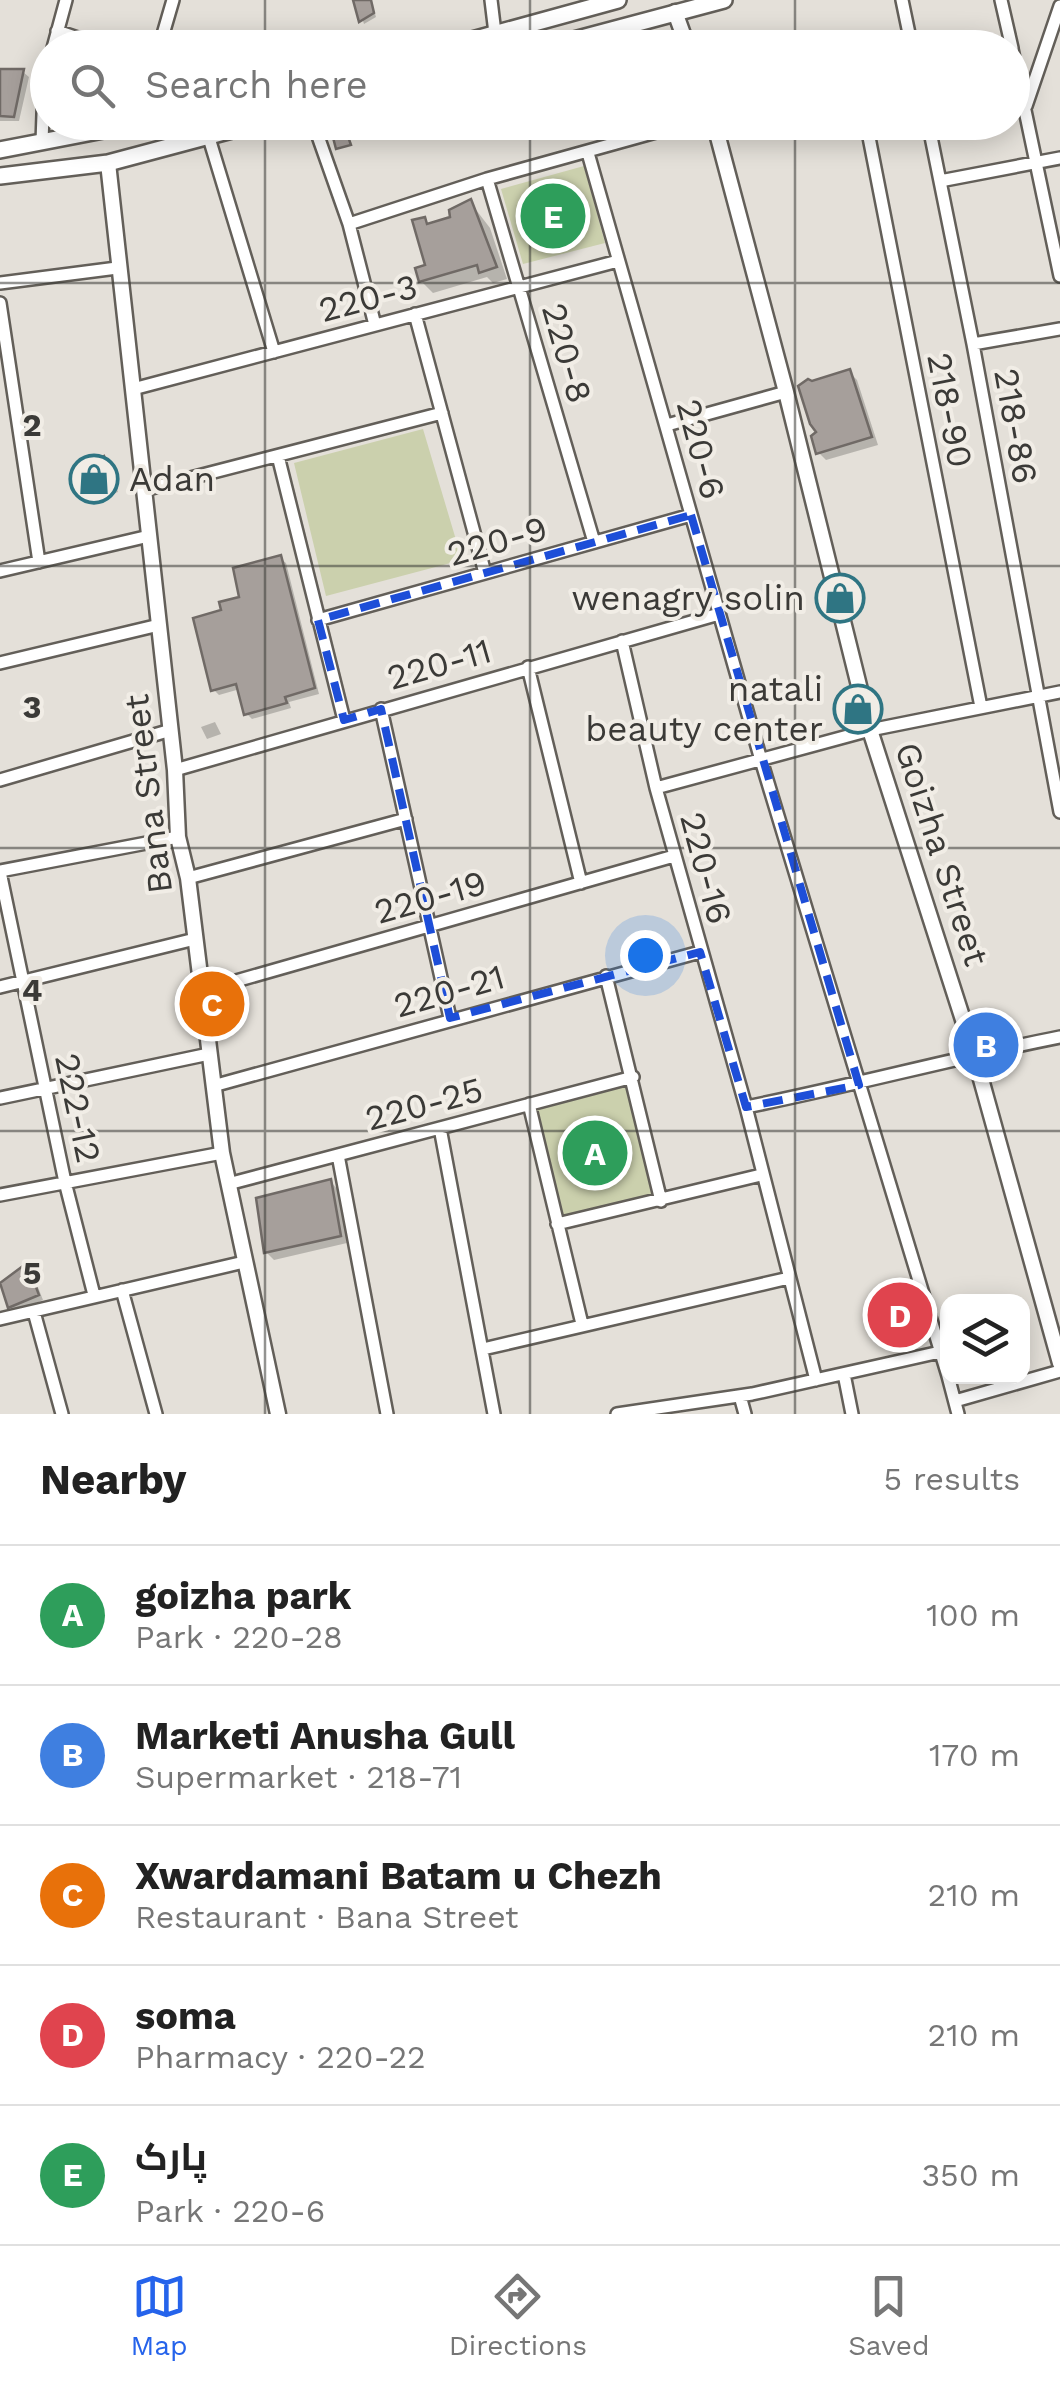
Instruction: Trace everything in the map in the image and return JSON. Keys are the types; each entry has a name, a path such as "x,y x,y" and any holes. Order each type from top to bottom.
{"main road":[{"path":"506,30 618,0"},
{"path":"610,30 724,0"},
{"path":"52,140 2,149 4,176 108,163 202,140"}],"street":[{"path":"57,30 66,0"},
{"path":"164,30 173,0"},
{"path":"491,0 495,30"},
{"path":"902,0 908,30"},
{"path":"1001,0 1008,30"},
{"path":"1030,94 1060,6"},
{"path":"675,12 682,30"},
{"path":"1030,129 1060,276"},
{"path":"211,140 274,352"},
{"path":"320,140 350,224 375,325"},
{"path":"350,224 487,179 632,140"},
{"name":"Goizha Street","path":"719,140 870,730 974,1054 1060,1363"},
{"name":"218-90","path":"870,140 981,708"},
{"name":"218-86","path":"932,140 1060,812"},
{"name":"220-6","path":"588,153 760,760 940,1352"},
{"path":"940,181 1060,158"},
{"name":"Bana Street","path":"108,163 171,730 178,837 188,878 222,1153 278,1414"},
{"name":"220-8","path":"487,179 594,542"},
{"name":"220-3","path":"133,389 618,261"},
{"path":"0,283 117,268"},
{"path":"0,303 38,562"},
{"path":"416,314 485,573"},
{"path":"973,344 1060,329"},
{"path":"667,425 786,392"},
{"path":"144,490 442,413"},
{"path":"278,456 344,720"},
{"name":"220-9","path":"318,620 691,515"},
{"path":"0,571 149,536"},
{"name":"220-11","path":"175,770 719,614"},
{"path":"0,664 159,625"},
{"name":"220-16","path":"622,641 656,788 746,1108 816,1380"},
{"path":"528,668 581,883"},
{"path":"656,788 870,730 1060,692"},
{"path":"381,709 450,1018"},
{"path":"0,780 171,730"},
{"path":"188,878 406,819"},
{"path":"0,871 178,837"},
{"name":"220-19","path":"202,991 674,856"},
{"name":"222-12","path":"0,871 94,1295"},
{"path":"0,987 195,938"},
{"name":"220-21","path":"213,1086 700,952"},
{"path":"606,976 660,1201"},
{"path":"746,1108 1060,1037"},
{"path":"0,1098 209,1054"},
{"name":"220-25","path":"228,1184 633,1077"},
{"path":"529,1104 582,1324"},
{"path":"440,1128 494,1414"},
{"path":"0,1195 222,1153"},
{"path":"338,1155 387,1414"},
{"path":"557,1224 762,1174"},
{"path":"0,1319 244,1262"},
{"path":"483,1349 789,1278"},
{"path":"122,1290 156,1414"},
{"path":"34,1312 62,1414"},
{"path":"617,1414 740,1396 940,1352"},
{"path":"957,1408 1060,1371"},
{"path":"844,1374 852,1414"},
{"path":"740,1396 745,1414"}],"highlighted area":[{"path":"691,515 859,1085 746,1107 700,952 450,1018 381,709 344,720 318,620"}],"green space":[{"path":"584,166 605,243 523,264 501,189"},
{"path":"423,429 462,560 326,596 294,463"},
{"path":"633,1077 661,1201 557,1224 529,1104"}],"building":[{"path":"353,0 371,0 374,13 359,22"},
{"path":"0,69 24,69 14,117 0,116"},
{"path":"334,140 349,140 351,145 336,149"},
{"path":"471,199 497,267 479,273 477,265 419,282 415,268 425,265 412,220 425,217 427,224 450,217 449,210"},
{"path":"850,369 872,437 816,454 811,436 816,432 798,386 808,379"},
{"name":"Adan","path":"104,456 114,487 83,497 74,471"},
{"path":"281,555 315,688 285,697 287,703 244,715 236,684 211,691 193,618 221,610 219,602 239,597 233,568"},
{"path":"331,1179 341,1236 264,1253 256,1198"},
{"path":"27,1263 39,1295 8,1308 0,1283"},
{"path":"905,1284 922,1335 887,1334 881,1296"}],"place":[{"name":"پارک","path":"553,216"},
{"name":"Adan","path":"94,479"},
{"name":"wenagry solin","path":"840,598"},
{"name":"natali beauty center","path":"858,709"},
{"name":"Xwardamani Batam u Chezh","path":"212,1004"},
{"name":"Marketi Anusha Gull","path":"986,1045"},
{"name":"goizha park","path":"595,1153"},
{"name":"soma","path":"900,1315"}]}
